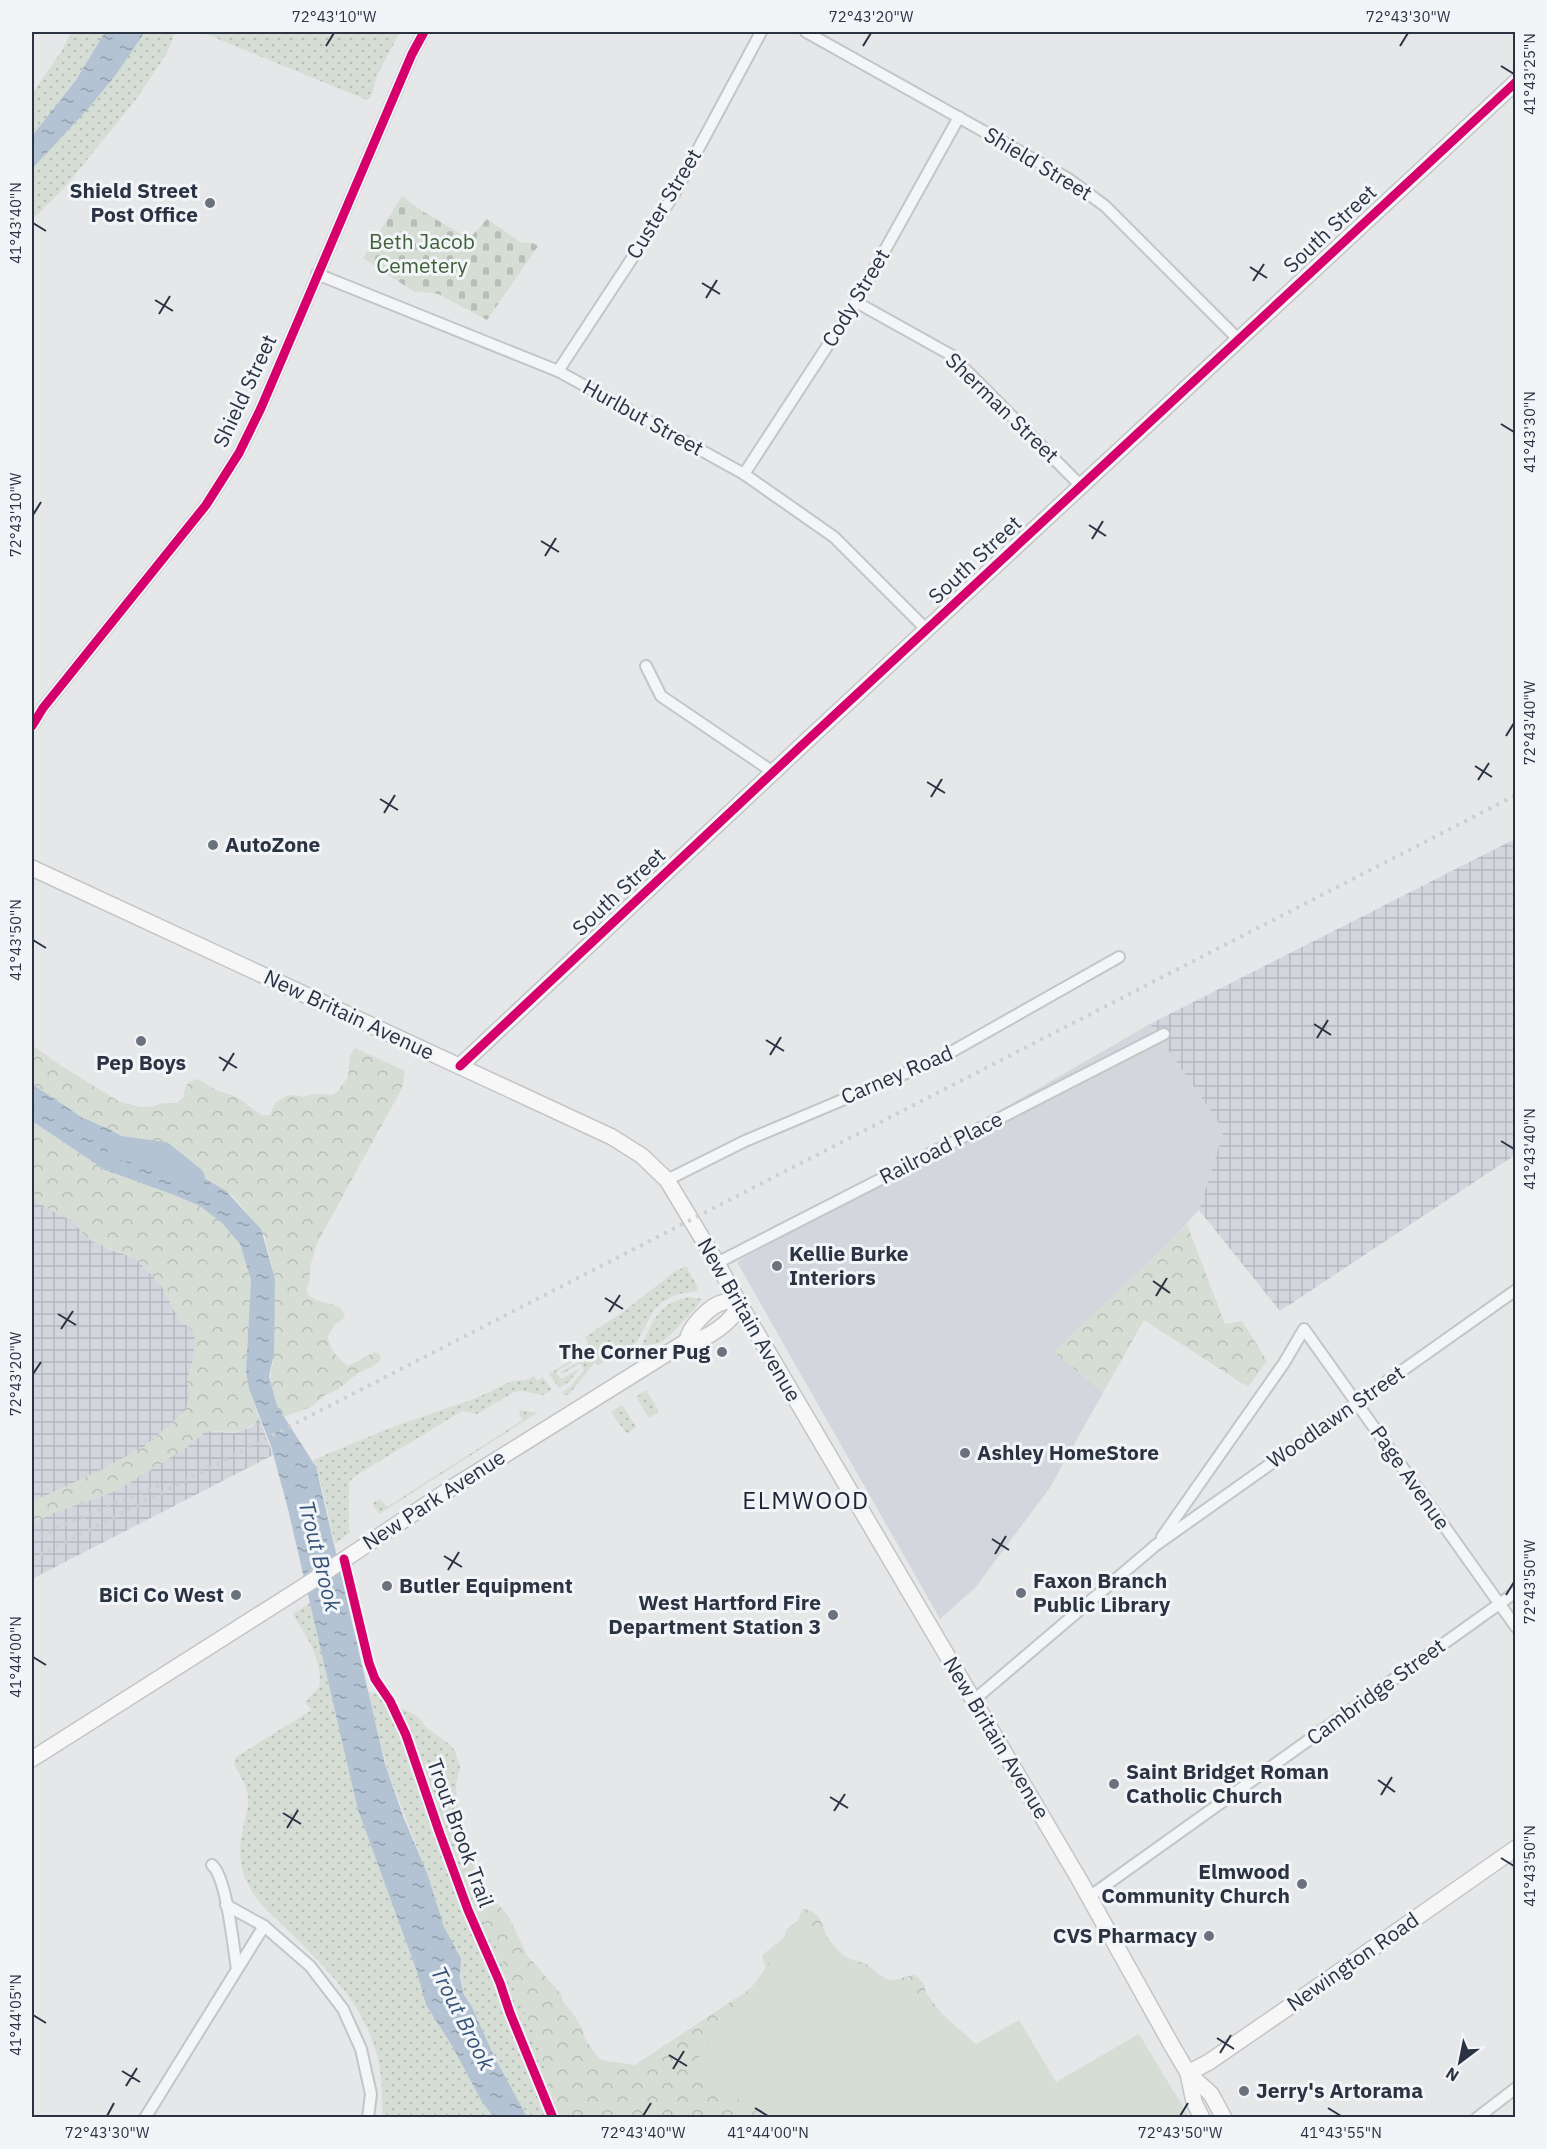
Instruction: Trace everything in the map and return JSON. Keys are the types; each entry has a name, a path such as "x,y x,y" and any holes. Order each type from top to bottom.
{"main road":[{"name":"South Street","path":"460,1066 1515,82"},
{"name":"New Britain Avenue","path":"32,868 612,1137 642,1156 667,1180 892,1566 1089,1896 1188,2073 1194,2102 1202,2118"},
{"name":"New Park Avenue","path":"32,1759 306,1585 450,1489 687,1341 693,1325 720,1302 739,1303"},
{"name":"Newington Road","path":"1188,2073 1209,2062 1515,1848"},
{"name":"New Britain Avenue","path":"1188,2073 1211,2094 1224,2118"}],"street":[{"name":"Shield Street","path":"32,726 43,708 200,513 239,453 261,408 412,54 424,32"},
{"name":"Custer Street","path":"558,371 673,196 761,32"},
{"name":"Shield Street","path":"806,32 1067,178 1105,206 1238,339"},
{"name":"Cody Street","path":"744,474 856,302 959,117"},
{"name":"Hurlbut Street","path":"317,274 558,371 744,474 834,537 927,630"},
{"name":"Sherman Street","path":"856,302 951,355 1081,486"},
{"path":"646,666 661,696 773,772"},
{"name":"Carney Road","path":"667,1180 744,1141 945,1056 1119,957"},
{"name":"Railroad Place","path":"717,1263 1164,1034"},
{"name":"Woodlawn Street","path":"974,1700 1156,1545 1515,1290"},
{"name":"Woodlawn Street","path":"1156,1545 1284,1363 1304,1329"},
{"name":"Page Avenue","path":"1304,1329 1515,1627"},
{"name":"Cambridge Street","path":"1089,1896 1515,1592"},
{"path":"212,1865 217,1869 223,1884 237,1969"},
{"path":"226,1905 264,1926 310,1966 342,2009 361,2049 371,2094 368,2118"},
{"path":"145,2118 264,1926"},
{"path":"1477,2118 1515,2088"}],"shaded area":[{"path":"1515,839 1515,1155 1280,1311 1199,1210 1224,1130 1150,1024"},
{"path":"1150,1024 1224,1130 1199,1210 1164,1248 1054,1352 1103,1393 1049,1489 975,1588 940,1619 737,1262"},
{"path":"32,1196 40,1204 74,1222 85,1236 109,1249 135,1258 161,1285 178,1318 192,1330 195,1338 194,1356 187,1382 190,1392 186,1410 144,1447 32,1502"},
{"path":"259,1418 273,1455 32,1579 32,1524 53,1513 111,1493 186,1448 206,1431 234,1433 251,1427"}],"green space":[{"path":"71,32 105,32 76,80 32,136 32,94 63,49"},
{"path":"145,32 175,32 167,53 137,98 65,187 32,220 32,169 87,110 115,76"},
{"path":"201,32 400,32 377,75 371,97 367,100"},
{"name":"Beth Jacob Cemetery","path":"402,196 422,211 469,239 487,219 522,243 533,243 538,246 487,320 438,294 413,291 363,258"},
{"path":"32,1045 120,1102 141,1107 177,1103 184,1097 187,1085 198,1079 216,1090 237,1097 261,1115 270,1115 275,1103 286,1096 333,1095 337,1092 348,1077 350,1055 355,1048 405,1071 400,1092 317,1243 310,1267 310,1281 306,1289 314,1299 337,1306 345,1316 335,1324 328,1336 332,1349 341,1360 348,1366 375,1352 380,1354 381,1359 375,1365 358,1373 337,1390 325,1395 311,1407 283,1417 276,1405 271,1384 275,1279 265,1237 256,1223 233,1196 211,1182 181,1164 149,1152 109,1129 83,1118 32,1084"},
{"path":"32,1121 105,1170 200,1206 215,1216 234,1236 240,1244 251,1280 246,1371 249,1389 259,1418 240,1431 206,1431 186,1448 111,1493 53,1513 32,1524 32,1502 144,1447 186,1410 190,1392 187,1382 194,1356 195,1338 192,1330 178,1318 161,1285 135,1258 93,1242 74,1222 40,1204 32,1196"},
{"path":"1187,1224 1225,1324 1242,1321 1267,1361 1248,1387 1144,1320 1103,1393 1054,1352"},
{"path":"686,1266 697,1286 697,1291 677,1294 662,1302 653,1311 637,1342 623,1352 621,1349 599,1365 594,1363 571,1392 565,1396 562,1392 571,1386 584,1370 580,1363 562,1374 561,1372 579,1362 575,1354 549,1367 588,1344 585,1337"},
{"path":"689,1297 702,1299 668,1337 660,1343 641,1346 658,1314 670,1304"},
{"path":"573,1359 574,1361 556,1372 561,1379 579,1369 569,1382 559,1388 549,1374"},
{"path":"534,1376 537,1381 543,1377 552,1390 543,1395 522,1391 514,1392 477,1414 462,1411 355,1476 349,1482 349,1529 351,1532 335,1544 322,1487 313,1460 395,1426 474,1399 512,1381 527,1380"},
{"path":"646,1390 659,1411 649,1418 636,1397"},
{"path":"622,1405 636,1427 627,1434 611,1412"},
{"path":"520,1410 537,1413 379,1514 373,1505 374,1502 380,1499 387,1507 523,1420 519,1414"},
{"path":"310,1603 358,1810 416,1969 426,2005 493,2117 382,2117 382,2086 378,2060 371,2036 360,2014 330,1974 261,1903 251,1890 244,1875 240,1846 248,1797 234,1764 236,1757 312,1710 305,1702 319,1687 319,1668 313,1649 293,1614"},
{"path":"368,1692 389,1696 401,1708 417,1716 428,1729 455,1751 460,1767 456,1784 460,1819 473,1851 474,1868 470,1867 465,1883 475,1899 536,2038 559,2117 527,2117 463,1993 458,1950 444,1927 427,1873 388,1772"},
{"path":"470,1867 474,1868 479,1881 509,1917 527,1955 561,1994 563,2002 574,2015 583,2030 585,2039 600,2060 635,2065 747,1991 767,1973 762,1955 784,1938 787,1929 797,1921 803,1909 816,1914 835,1947 849,1959 869,1966 882,1980 915,1975 924,1984 926,1993 949,2023 781,2117 559,2117 536,2038 475,1899 465,1883 462,1871"},
{"path":"795,1929 927,2001 976,2044 1019,2020 1056,2082 1139,2034 1189,2117 765,2117 691,2068"}],"water":[{"path":"105,32 145,32 115,76 87,110 32,169 32,136 76,80"},
{"path":"32,1084 83,1118 109,1129 149,1152 181,1164 226,1191 261,1229 275,1279 274,1354 269,1376 277,1406 316,1467 385,1764 403,1816 427,1873 444,1927 461,1958 460,1976 463,1993 527,2117 493,2117 426,2005 416,1969 358,1810 288,1509 271,1446 249,1389 246,1371 251,1280 240,1244 222,1223 200,1206 105,1170 32,1121"}],"waterway":[{"name":"Trout Brook","path":"119,1148 163,1154 193,1178"}],"railway":[{"path":"32,1559 1516,795"},
{"path":"32,1540 160,1485"}],"cycle path":[{"path":"32,726 43,708 206,505 239,453 261,408 412,54 424,32"},
{"path":"460,1066 1516,82"},
{"name":"Trout Brook Trail","path":"344,1559 369,1663 375,1679 390,1701 406,1735 468,1910 500,1983 553,2118"}],"place":[{"name":"Shield Street Post Office","path":"210,203"},
{"name":"AutoZone","path":"213,845"},
{"name":"Pep Boys","path":"141,1041"},
{"name":"Kellie Burke Interiors","path":"777,1266"},
{"name":"The Corner Pug","path":"722,1352"},
{"name":"Ashley HomeStore","path":"965,1453"},
{"name":"Butler Equipment","path":"387,1586"},
{"name":"Faxon Branch Public Library","path":"1021,1593"},
{"name":"BiCi Co West","path":"236,1595"},
{"name":"West Hartford Fire Department Station 3","path":"833,1615"},
{"name":"Saint Bridget Roman Catholic Church","path":"1114,1784"},
{"name":"Elmwood Community Church","path":"1302,1884"},
{"name":"CVS Pharmacy","path":"1209,1936"},
{"name":"Jerry's Artorama","path":"1244,2091"}],"district":[{"name":"ELMWOOD","path":"806,1501"}]}
